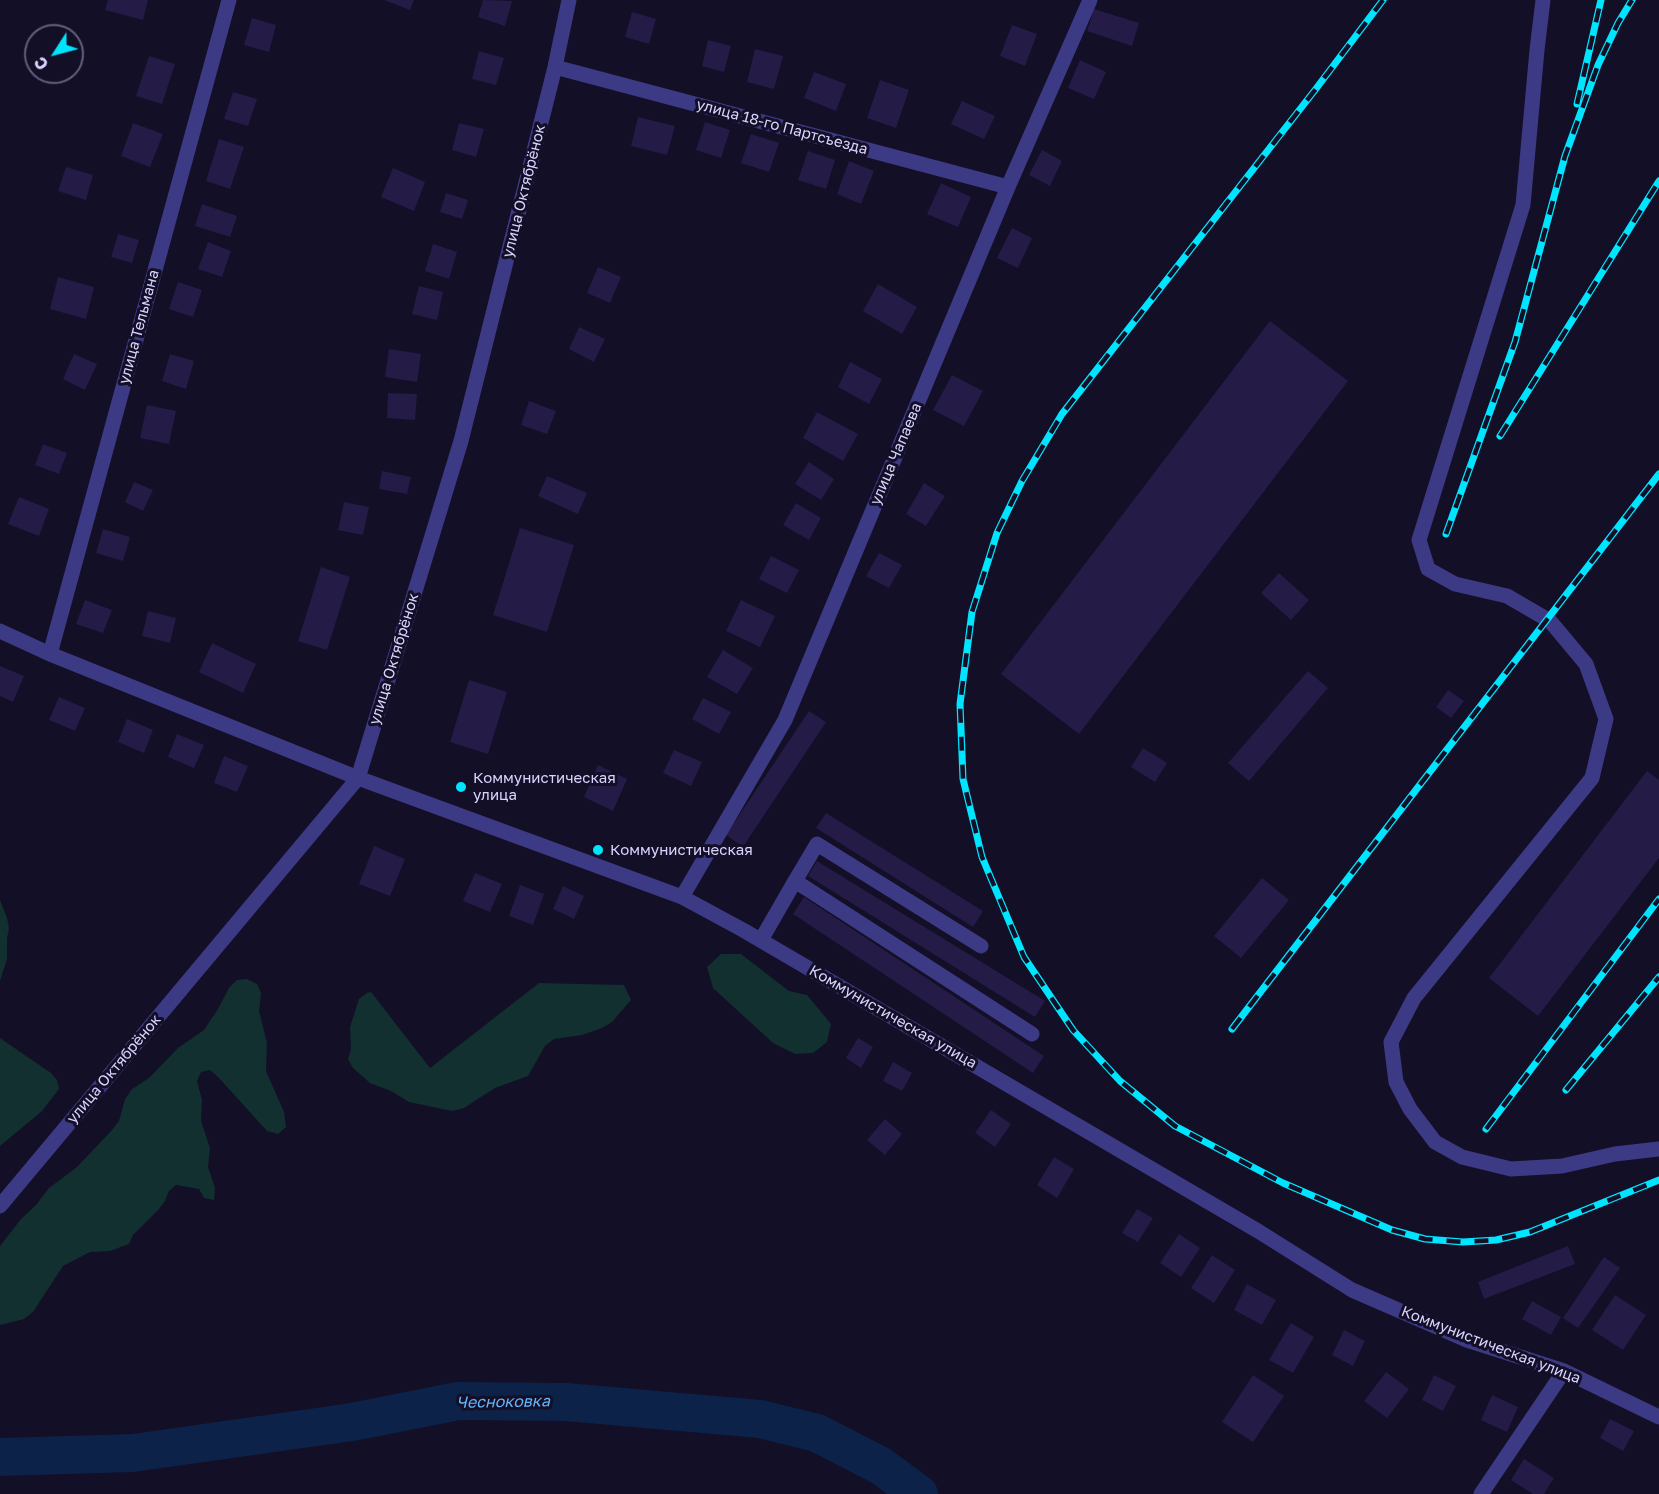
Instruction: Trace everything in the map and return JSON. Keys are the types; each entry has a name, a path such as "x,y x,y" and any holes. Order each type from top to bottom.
{"street":[{"name":"улица Тельмана","path":"50,654 229,0"},
{"name":"улица Октябрёнок","path":"0,1206 358,778 461,441 555,68 569,0"},
{"name":"улица Чапаева","path":"682,897 785,720 1008,187 1090,0"},
{"path":"1544,0 1537,50 1523,205 1419,540 1428,569 1455,584 1507,596 1550,621 1586,664 1606,719 1592,777 1414,998 1391,1042 1396,1082 1410,1109 1435,1142 1462,1157 1511,1169 1562,1167 1615,1154 1659,1149"},
{"name":"улица 18-го Партсъезда","path":"555,68 1008,187"},
{"name":"Коммунистическая улица","path":"0,631 50,654 358,778 682,897 761,940 1258,1231 1352,1290 1467,1340 1563,1371 1659,1417"},
{"path":"761,940 817,844 981,946"},
{"path":"795,881 1032,1034"},
{"path":"1481,1494 1563,1371"}],"green space":[{"path":"0,900 9,928 7,959 0,981"},
{"path":"721,954 741,954 789,991 807,995 831,1024 827,1042 813,1053 795,1054 773,1043 713,988 707,967"},
{"path":"247,979 257,984 261,993 259,1011 267,1043 266,1071 284,1112 286,1127 278,1134 267,1131 219,1078 210,1070 201,1072 197,1081 202,1100 201,1121 210,1148 208,1167 215,1188 214,1200 204,1198 199,1189 176,1185 169,1191 159,1209 133,1235 129,1244 110,1251 90,1252 63,1266 33,1312 24,1319 0,1325 0,1246 49,1188 77,1167 112,1130 119,1121 125,1099 132,1089 149,1078 178,1048 204,1030 229,988 237,980"},
{"path":"539,983 624,985 631,1000 612,1022 602,1028 582,1035 554,1039 545,1046 528,1076 495,1088 464,1108 452,1111 409,1102 391,1091 370,1083 353,1068 348,1059 351,1049 350,1027 359,999 367,993 371,992 430,1068"},
{"path":"0,1038 51,1073 57,1080 59,1089 42,1111 0,1146"}],"building":[{"path":"108,0 148,0 143,20 105,10"},
{"path":"384,0 414,0 410,10"},
{"path":"483,0 512,1 505,26 478,17"},
{"path":"1094,9 1139,23 1132,46 1087,31"},
{"path":"632,12 656,19 649,44 625,37"},
{"path":"252,18 276,25 269,52 244,45"},
{"path":"1012,25 1037,34 1025,66 1000,56"},
{"path":"708,40 731,46 724,72 702,66"},
{"path":"755,49 783,56 774,89 747,82"},
{"path":"479,51 504,58 496,85 472,79"},
{"path":"149,56 175,64 162,104 136,96"},
{"path":"1080,60 1106,72 1094,99 1068,88"},
{"path":"814,72 846,84 836,111 804,98"},
{"path":"880,80 909,90 896,128 867,118"},
{"path":"233,92 257,99 248,126 224,119"},
{"path":"962,101 995,116 984,139 951,124"},
{"path":"638,117 675,126 667,155 631,146"},
{"path":"705,122 730,130 721,158 696,150"},
{"path":"133,123 163,134 150,167 121,156"},
{"path":"459,123 484,129 476,157 452,150"},
{"path":"751,134 779,143 769,172 741,163"},
{"path":"219,139 244,147 230,189 206,181"},
{"path":"1042,150 1062,161 1050,186 1029,175"},
{"path":"808,151 835,160 826,189 798,180"},
{"path":"849,161 874,171 861,204 837,194"},
{"path":"66,167 93,175 86,200 58,191"},
{"path":"393,168 425,182 414,211 381,197"},
{"path":"941,183 971,197 958,227 927,214"},
{"path":"446,193 468,200 462,219 440,212"},
{"path":"202,204 237,216 230,237 195,226"},
{"path":"1012,228 1032,238 1018,268 997,258"},
{"path":"118,234 139,240 132,263 111,257"},
{"path":"208,242 231,251 222,277 198,269"},
{"path":"433,244 457,252 449,279 425,271"},
{"path":"598,267 621,277 610,303 587,293"},
{"path":"58,277 94,287 86,319 50,309"},
{"path":"178,282 202,290 193,317 169,309"},
{"path":"878,284 917,307 902,334 863,311"},
{"path":"419,286 443,292 437,320 412,314"},
{"path":"1270,321 1348,381 1079,734 1001,674"},
{"path":"579,327 605,339 594,362 569,349"},
{"path":"389,349 421,354 417,382 385,377"},
{"path":"74,354 97,364 85,390 63,379"},
{"path":"170,354 194,361 186,389 162,381"},
{"path":"850,362 882,379 869,404 838,387"},
{"path":"952,375 983,391 964,426 933,410"},
{"path":"388,393 417,394 415,420 387,418"},
{"path":"529,401 556,411 547,434 521,425"},
{"path":"147,405 176,411 169,444 140,438"},
{"path":"817,412 858,434 843,461 803,438"},
{"path":"43,444 67,453 59,474 35,465"},
{"path":"809,462 834,479 821,500 795,484"},
{"path":"382,471 411,477 407,494 379,489"},
{"path":"547,476 587,493 578,514 538,496"},
{"path":"134,482 153,490 143,511 125,502"},
{"path":"924,483 945,496 926,526 906,514"},
{"path":"19,497 49,509 39,536 8,524"},
{"path":"344,502 369,507 363,535 338,530"},
{"path":"796,503 821,518 809,540 783,525"},
{"path":"520,528 574,545 547,632 493,615"},
{"path":"103,529 130,537 123,561 96,553"},
{"path":"879,553 902,565 889,588 866,576"},
{"path":"771,556 799,570 787,593 759,579"},
{"path":"321,567 350,577 327,650 298,641"},
{"path":"1279,573 1309,600 1291,620 1261,593"},
{"path":"85,600 112,610 103,633 76,624"},
{"path":"741,600 775,616 760,647 726,631"},
{"path":"148,611 176,618 170,643 142,636"},
{"path":"212,643 256,664 243,693 199,672"},
{"path":"723,650 753,668 737,694 707,677"},
{"path":"0,666 24,676 13,702 0,696"},
{"path":"1308,671 1328,688 1249,781 1228,763"},
{"path":"469,680 507,692 488,754 450,742"},
{"path":"1448,690 1464,701 1451,718 1436,707"},
{"path":"59,697 85,708 75,731 49,720"},
{"path":"703,698 731,712 719,734 692,719"},
{"path":"809,711 826,722 743,847 726,835"},
{"path":"127,719 153,730 144,753 118,742"},
{"path":"177,734 204,745 194,768 168,757"},
{"path":"1143,748 1167,763 1155,782 1131,767"},
{"path":"674,750 702,762 691,786 663,773"},
{"path":"224,756 248,766 237,792 214,783"},
{"path":"598,765 627,779 613,811 584,797"},
{"path":"1647,771 1659,780 1659,858 1538,1016 1489,978"},
{"path":"826,813 983,911 973,927 816,828"},
{"path":"374,846 405,859 390,896 359,884"},
{"path":"817,861 1045,1001 1035,1017 808,876"},
{"path":"475,873 502,884 490,912 463,901"},
{"path":"1262,878 1289,900 1241,958 1214,936"},
{"path":"520,885 544,894 533,925 509,916"},
{"path":"563,886 584,896 574,919 553,909"},
{"path":"804,897 1044,1056 1033,1073 793,914"},
{"path":"858,1038 873,1047 861,1068 846,1058"},
{"path":"893,1062 912,1073 902,1091 883,1081"},
{"path":"991,1110 1011,1124 995,1147 975,1133"},
{"path":"885,1119 902,1134 885,1155 867,1140"},
{"path":"1054,1157 1074,1169 1057,1198 1037,1185"},
{"path":"1137,1209 1153,1218 1138,1242 1122,1233"},
{"path":"1179,1234 1200,1248 1181,1277 1160,1263"},
{"path":"1568,1246 1575,1264 1484,1299 1478,1282"},
{"path":"1212,1255 1235,1270 1214,1303 1191,1288"},
{"path":"1604,1257 1620,1268 1578,1328 1563,1318"},
{"path":"1247,1284 1276,1300 1262,1325 1234,1310"},
{"path":"1615,1295 1646,1315 1623,1350 1592,1330"},
{"path":"1532,1301 1561,1317 1551,1335 1522,1319"},
{"path":"1291,1323 1314,1337 1293,1373 1269,1360"},
{"path":"1344,1330 1365,1341 1353,1366 1332,1355"},
{"path":"1386,1372 1409,1389 1387,1418 1364,1401"},
{"path":"1253,1375 1284,1396 1253,1442 1222,1422"},
{"path":"1434,1375 1456,1386 1443,1411 1422,1400"},
{"path":"1492,1395 1518,1407 1507,1432 1481,1420"},
{"path":"1610,1419 1634,1431 1623,1451 1600,1438"},
{"path":"1524,1459 1554,1478 1544,1494 1533,1494 1511,1480"}],"waterway":[{"name":"Чесноковка","path":"0,1457 133,1453 352,1422 458,1401 566,1402 760,1419 817,1433 881,1466 919,1494"}],"railway":[{"path":"1383,0 1062,414 1022,481 997,533 972,612 960,704 963,779 982,857 1024,957 1073,1030 1120,1081 1175,1126 1283,1183 1392,1230 1425,1239 1463,1242 1496,1240 1530,1232 1659,1180"},
{"path":"1577,104 1601,0"},
{"path":"1446,534 1515,342 1565,156 1598,65 1632,0"},
{"path":"1500,436 1659,181"},
{"path":"1232,1029 1659,474"},
{"path":"1486,1129 1659,899"},
{"path":"1566,1090 1659,977"}],"place":[{"name":"Коммунистическая улица","path":"461,787"},
{"name":"Коммунистическая","path":"598,850"}]}
